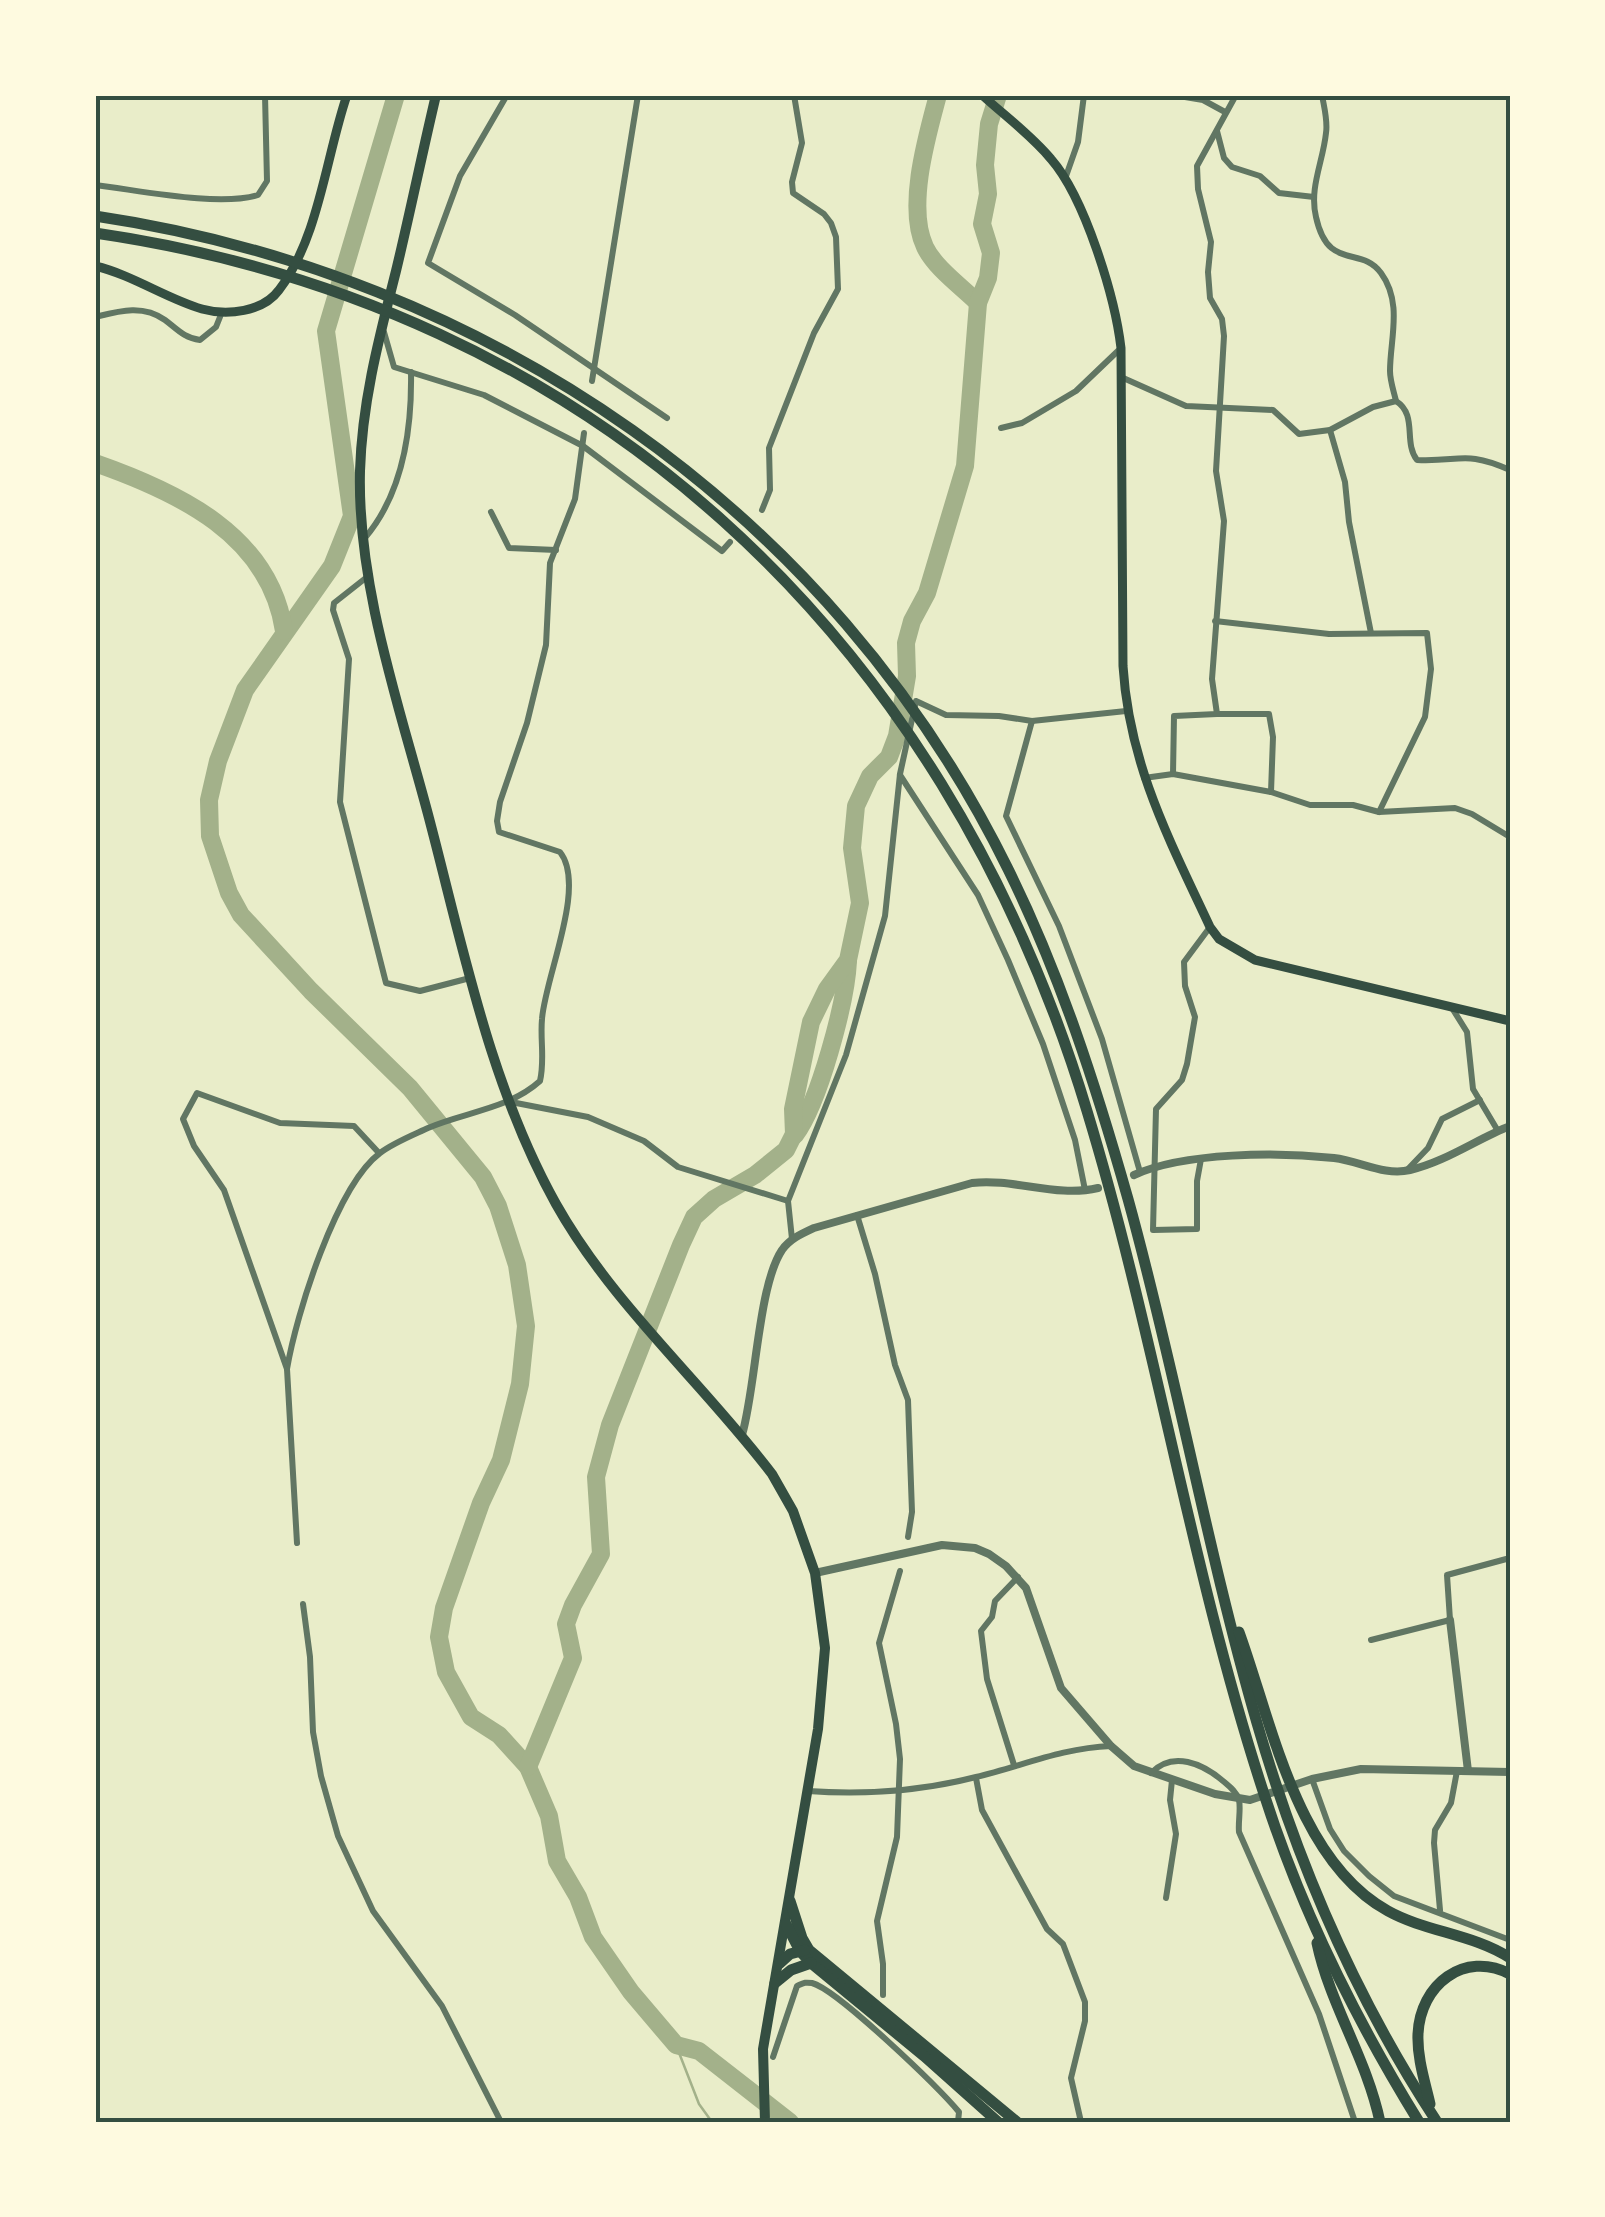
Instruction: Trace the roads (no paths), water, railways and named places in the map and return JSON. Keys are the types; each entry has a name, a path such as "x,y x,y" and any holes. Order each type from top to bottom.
{"highway":[{"path":"436,95 363,424 360,475 369,575 472,978 530,1154 557,1206 590,1256 772,1474 793,1511 815,1573 823,1619 824,1688 775,1983 766,2122"},
{"path":"95,216 187,232 276,254 408,302 518,355 567,384 657,446 748,524 824,600 920,721 1006,865 1073,1020 1128,1198 1218,1574 1280,1796 1328,1918 1373,2012 1435,2119"},
{"path":"95,233 185,248 270,269 402,316 510,368 648,457 749,546 864,670 914,738 991,870 1060,1026 1113,1202 1202,1577 1266,1801 1313,1924 1358,2017 1419,2122"},
{"path":"1218,1574 1295,1792 1323,1853 1350,1884 1401,1918 1489,1946 1510,1958"},
{"path":"790,1901 807,1955 1017,2122"},
{"path":"786,1924 807,1955 998,2122"},
{"path":"1313,1924 1323,1970 1368,2076 1380,2122"},
{"path":"779,1964 807,1955"},
{"path":"775,1983 807,1955"},
{"path":"1435,2119 1418,2044 1426,2001 1442,1979 1468,1966 1510,1974"}],"main road":[{"path":"95,266 139,280 202,309 222,312 252,308 278,292 308,229 347,95"},
{"path":"982,95 1042,149 1065,179 1080,207 1113,303 1121,348 1122,666 1126,711 1143,778 1210,927 1219,939 1255,960 1510,1021"}],"street":[{"path":"95,184 243,200 258,195 267,181 265,95"},
{"path":"508,95 460,176 428,263 515,314 666,418"},
{"path":"592,381 638,95"},
{"path":"762,510 770,490 769,448 814,333 838,289 836,238 831,223 792,193 802,143 794,95"},
{"path":"1065,179 1078,142 1084,95"},
{"path":"1173,95 1202,100 1226,112"},
{"path":"1217,714 1212,679 1224,521 1216,471 1224,325 1210,298 1211,242 1198,189 1197,166 1236,95"},
{"path":"1322,95 1327,128 1314,197 1316,216 1326,244 1380,270 1385,280 1394,312 1390,372 1396,402"},
{"path":"1216,129 1224,158 1232,167 1260,176 1279,194 1314,197"},
{"path":"95,317 125,309 145,311 162,318 185,337 200,340 216,327 222,312"},
{"path":"382,326 394,367 484,395 583,446 722,551 730,542"},
{"path":"1001,428 1022,423 1076,390 1121,348"},
{"path":"364,538 382,518 395,492 412,407 410,372"},
{"path":"1121,377 1186,406 1273,410 1298,434 1330,430 1373,407 1396,402 1404,406 1408,415 1412,454 1417,460 1473,456 1510,470"},
{"path":"1330,430 1345,482 1371,633"},
{"path":"286,1369 311,1274 356,1181 379,1154 427,1129 510,1102 540,1081 544,1064 544,999 562,926 570,871 560,852 507,837 499,832 496,821 546,646 550,563 575,499 584,433"},
{"path":"490,512 509,548 556,550"},
{"path":"369,575 334,603 333,610 348,659 340,802 386,984 420,991 472,978"},
{"path":"1215,621 1329,634 1427,633 1432,668 1425,717 1379,812"},
{"path":"792,1239 788,1201 846,1054 886,916 900,774 916,701 946,716 999,716 1032,721 1126,711"},
{"path":"1173,774 1174,716 1268,714 1273,737 1271,792"},
{"path":"1032,721 1006,816 1058,926 1102,1039 1137,1174 1155,1166 1201,1159 1293,1154 1340,1159 1386,1171 1407,1170 1510,1126"},
{"path":"900,774 978,896 1008,960 1043,1044 1075,1140 1085,1191"},
{"path":"1143,778 1173,774 1271,792 1310,805 1353,805 1379,812 1456,808 1510,837"},
{"path":"1201,1159 1197,1229 1153,1230 1156,1109 1182,1080 1194,1018 1185,986 1184,962 1210,927"},
{"path":"1452,1007 1467,1032 1470,1072 1480,1100 1498,1130"},
{"path":"298,1543 286,1369 224,1190 194,1146 183,1119 197,1092 280,1123 354,1126 379,1154"},
{"path":"1407,1170 1428,1148 1442,1119 1480,1100"},
{"path":"510,1102 588,1117 644,1141 678,1166 788,1201"},
{"path":"742,1435 752,1402 768,1287 774,1266 792,1239 857,1215 991,1180 1085,1191 1098,1188"},
{"path":"857,1215 895,1365 908,1400 912,1512 908,1537"},
{"path":"815,1573 942,1545 975,1548 989,1554 1018,1577 1034,1605 1061,1688 1122,1758 1151,1773 1239,1800 1360,1769 1510,1772"},
{"path":"1468,1771 1447,1575 1510,1558"},
{"path":"883,1995 877,1921 897,1837 898,1790 896,1724 879,1644 900,1572"},
{"path":"1014,1765 987,1679 980,1631 992,1617 995,1600 1018,1577"},
{"path":"303,1604 313,1732 320,1776 338,1836 373,1911 442,2006 501,2122"},
{"path":"1371,1640 1450,1620"},
{"path":"808,1791 898,1790 976,1778 1067,1750 1111,1746"},
{"path":"1151,1773 1158,1765 1202,1764 1234,1791 1239,1800 1239,1832 1319,2014 1354,2122"},
{"path":"1440,1912 1434,1844 1439,1822 1451,1803 1456,1771"},
{"path":"976,1778 982,1810 1047,1929 1062,1944 1084,2002 1086,2021 1071,2078 1081,2122"},
{"path":"1312,1779 1330,1829 1344,1851 1394,1896 1510,1940"},
{"path":"1166,1898 1176,1834 1170,1800 1172,1780"},
{"path":"768,2053 797,1986 804,1983 823,1988 864,2019 947,2097 959,2112 958,2122"}],"waterway":[{"path":"396,95 326,331 352,516 332,566 245,690 218,761 209,800 210,836 229,893 241,915 311,991 410,1088 483,1177 498,1206 517,1265 526,1326 520,1384 501,1460 481,1503 444,1608 439,1637 446,1672 471,1717 499,1735 528,1767 549,1816 557,1861 578,1897 593,1937 631,1992 676,2045 699,2051 790,2122"},
{"path":"938,95 920,171 920,231 935,262 978,303"},
{"path":"528,1767 573,1658 566,1624 601,1554 596,1477 610,1425 681,1245 694,1217 786,1150 794,1134 793,1109 811,1022 827,989 848,960 860,903 852,848 856,806 870,776 889,757 897,736 907,676 906,643 927,593 965,466 978,303 988,278 991,253 982,224 988,194 985,165 989,124 998,95"},
{"path":"95,463 188,504 240,543 260,568 275,597 284,631"},
{"path":"795,1135 813,1100 830,1051 848,961"},
{"path":"676,2045 699,2104 712,2122"}]}
